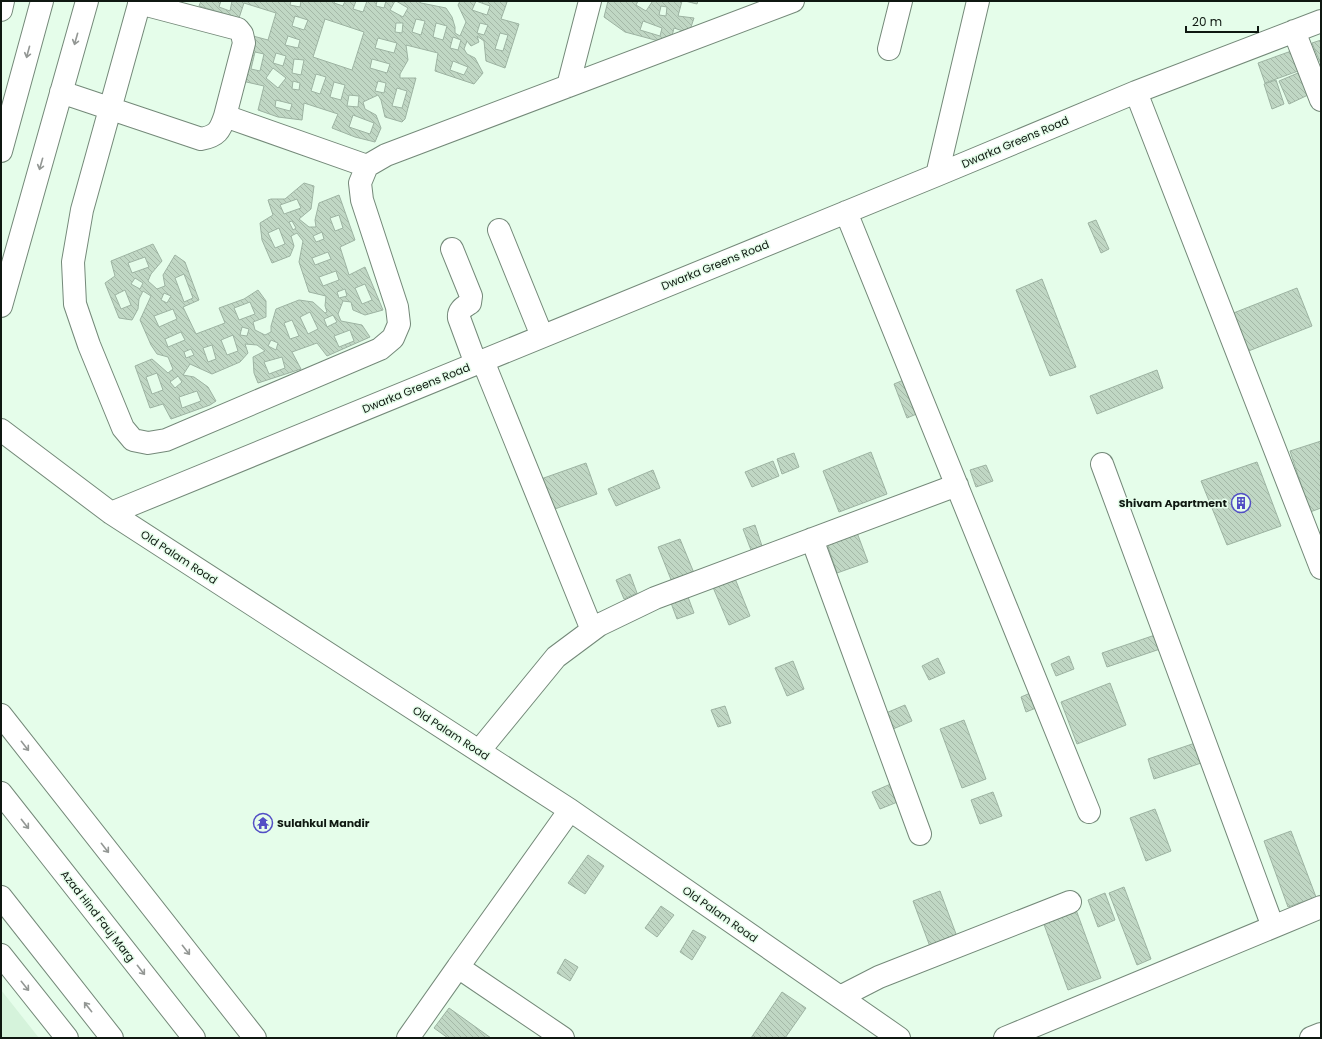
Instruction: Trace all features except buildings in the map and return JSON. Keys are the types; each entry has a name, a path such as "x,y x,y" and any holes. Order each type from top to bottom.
{"street":[{"path":"1,10 3,1"},
{"path":"1,150 42,1"},
{"path":"1,306 87,1"},
{"path":"61,92 110,108 200,139 210,138 220,129 225,116 244,43 242,34 238,29 140,2 110,108 82,210 73,262 75,304 89,345 123,428 133,440 148,443 166,440 287,389 380,349 393,338 399,324 397,307 362,200 360,183 367,166 386,155 793,1"},
{"path":"889,49 901,1"},
{"path":"937,175 978,1"},
{"path":"568,86 585,2"},
{"name":"Dwarka Greens Road","path":"111,513 1136,92 1321,21"},
{"path":"1294,31 1321,100"},
{"path":"1136,92 1321,568"},
{"path":"225,116 367,166"},
{"path":"846,212 1089,812"},
{"path":"499,230 542,336"},
{"path":"452,249 471,296 470,303 461,309 459,318 480,362 592,630"},
{"name":"Old Palam Road","path":"1,430 111,513 570,810 899,1038"},
{"path":"1102,464 1272,927"},
{"path":"478,751 556,658 599,625 655,598 956,485"},
{"path":"812,539 920,834"},
{"path":"1,715 255,1038"},
{"name":"Azad Hind Fauj Marg","path":"1,793 194,1038"},
{"path":"408,1038 570,810"},
{"path":"1,897 112,1038"},
{"path":"840,997 878,977 1070,902"},
{"path":"1005,1038 1321,907"},
{"path":"1,955 67,1038"},
{"path":"458,967 563,1038"},
{"path":"1311,1038 1321,1034"}],"shaded area":[{"path":"1,990 39,1038 1,1038"}],"place":[{"name":"Shivam Apartment","path":"1241,503"},
{"name":"Sulahkul Mandir","path":"263,823"}]}
